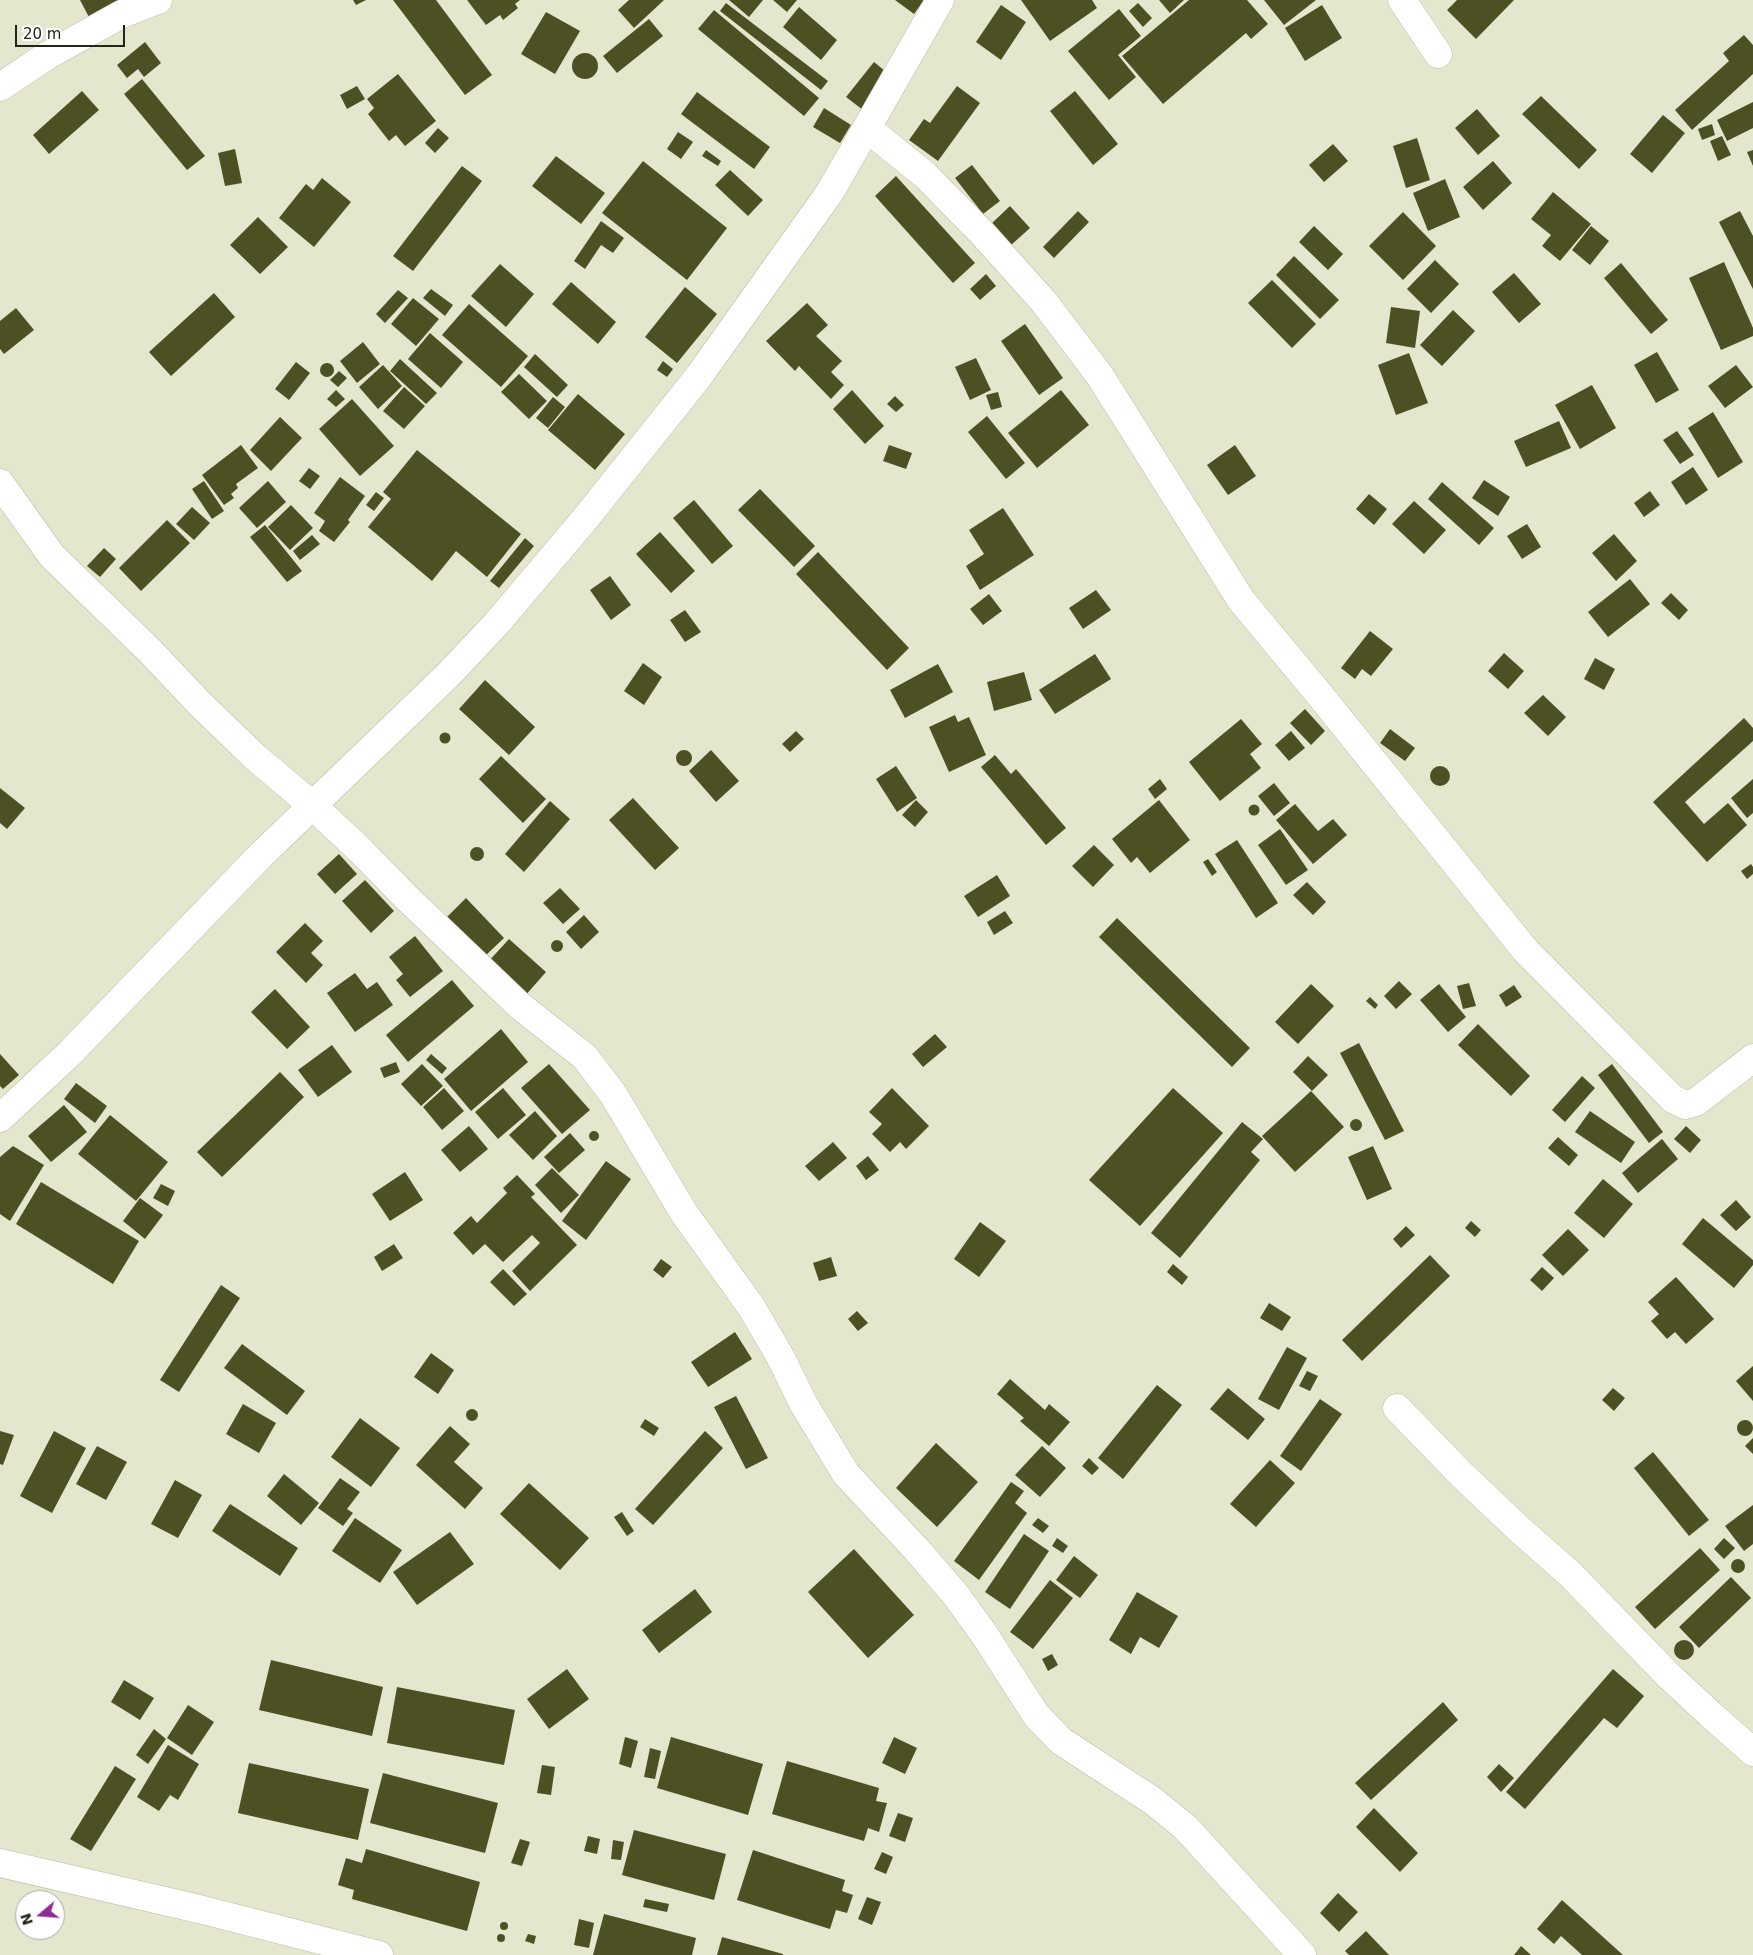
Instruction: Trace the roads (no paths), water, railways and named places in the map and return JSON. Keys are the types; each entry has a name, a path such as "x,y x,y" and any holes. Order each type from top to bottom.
{"street":[{"path":"0,87 48,55 122,14 158,0"},
{"path":"0,1118 69,1054 261,854 379,743 497,624 699,376 770,279 830,192 868,129 940,0"},
{"path":"1402,0 1438,54"},
{"path":"868,129 925,175 983,234 1044,302 1100,376 1241,600 1526,951 1666,1092 1679,1102 1686,1104 1696,1102 1753,1058"},
{"path":"0,482 52,556 150,651 200,704 241,744 312,805 520,1006 585,1057 602,1077 684,1213 752,1308 781,1358 803,1403 846,1474 955,1594 984,1634 1036,1714 1061,1741 1152,1800 1185,1827 1302,1955"},
{"path":"1397,1408 1462,1474 1571,1575 1668,1675 1753,1752"},
{"path":"0,1863 199,1909 379,1955"}]}
